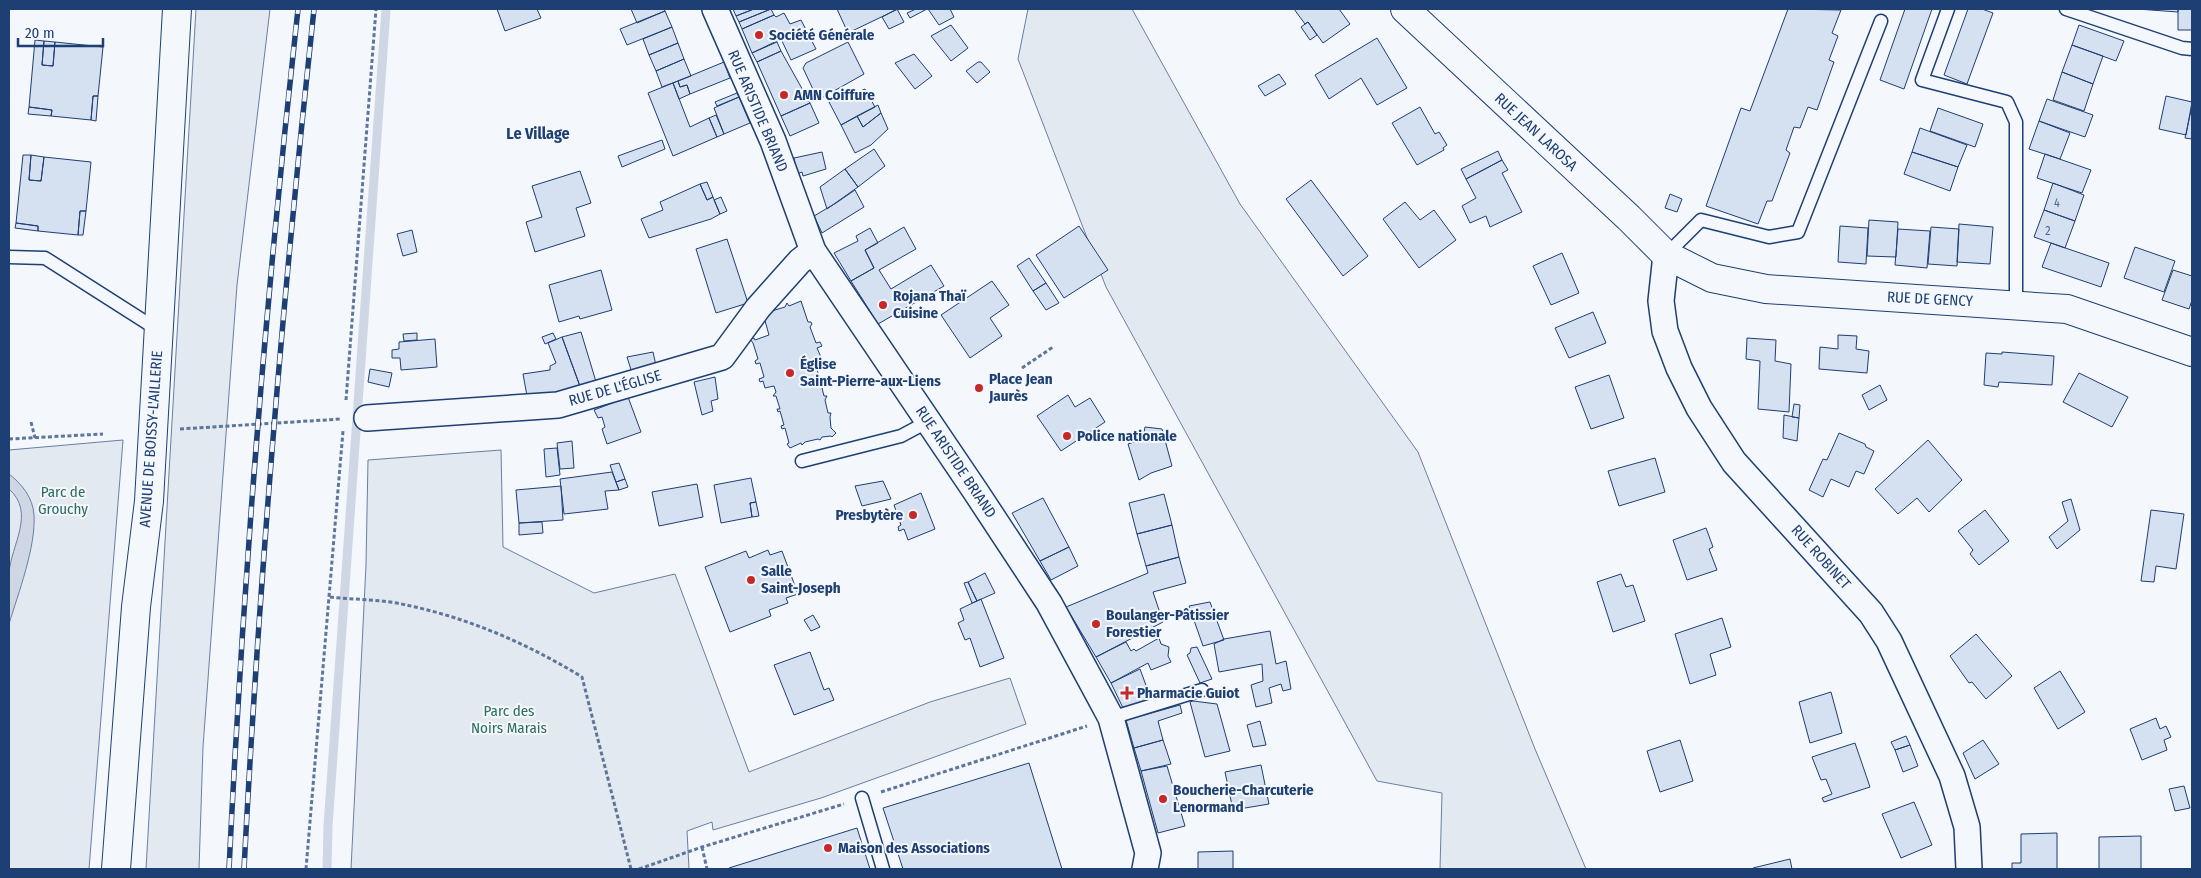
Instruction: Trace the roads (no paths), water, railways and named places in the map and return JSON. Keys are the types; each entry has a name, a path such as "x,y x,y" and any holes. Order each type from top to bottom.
{"street":[{"name":"AVENUE DE BOISSY-L'AILLERIE","path":"116,869 135,617 149,500 177,9"},
{"name":"RUE ARISTIDE BRIAND","path":"715,9 772,140 813,251 929,421 1049,603 1111,718 1148,853 1145,869"},
{"name":"RUE JEAN LAROSA","path":"1405,9 1629,218 1666,255"},
{"name":"RUE DE L'ÉGLISE","path":"352,415 558,405 722,357 758,308 800,261 813,251"},
{"name":"RUE DE GENCY","path":"1666,255 1712,278 1766,289 2016,304 2067,309 2192,352"},
{"name":"RUE ROBINET","path":"1666,255 1661,301 1665,331 1679,368 1699,408 1734,462 1872,613 1889,641 1952,776 1967,827 1969,869"}],"lane":[{"path":"1948,9 1922,80 2007,102 2016,122 2016,304"},
{"path":"2066,9 2182,48 2192,49"},
{"path":"1666,255 1701,220 1770,237 1798,232 1881,22"},
{"path":"9,256 45,258 158,330"},
{"path":"802,460 901,436 929,421"},
{"path":"1111,718 1202,690"},
{"path":"862,798 883,869"}],"waterway":[{"path":"327,869 328,826 386,9"}],"railway":[{"path":"229,869 241,654 257,439 286,116 298,9"},
{"path":"244,869 273,439 314,9"}],"place":[{"name":"Société Générale","path":"759,35"},
{"name":"AMN Coiffure","path":"784,95"},
{"name":"Rojana Thaï Cuisine","path":"883,305"},
{"name":"Église Saint-Pierre-aux-Liens","path":"790,373"},
{"name":"Place Jean Jaurès","path":"979,388"},
{"name":"Police nationale","path":"1067,436"},
{"name":"Presbytère","path":"913,515"},
{"name":"Salle Saint-Joseph","path":"751,580"},
{"name":"Boulanger-Pâtissier Forestier","path":"1096,624"},
{"name":"Pharmacie Guiot","path":"1127,693"},
{"name":"Boucherie-Charcuterie Lenormand","path":"1163,799"},
{"name":"Maison des Associations","path":"828,848"}],"district":[{"name":"Le Village","path":"538,133"}],"park label":[{"name":"Parc de Grouchy","path":"63,500"},
{"name":"Parc des Noirs Marais","path":"509,720"}]}
